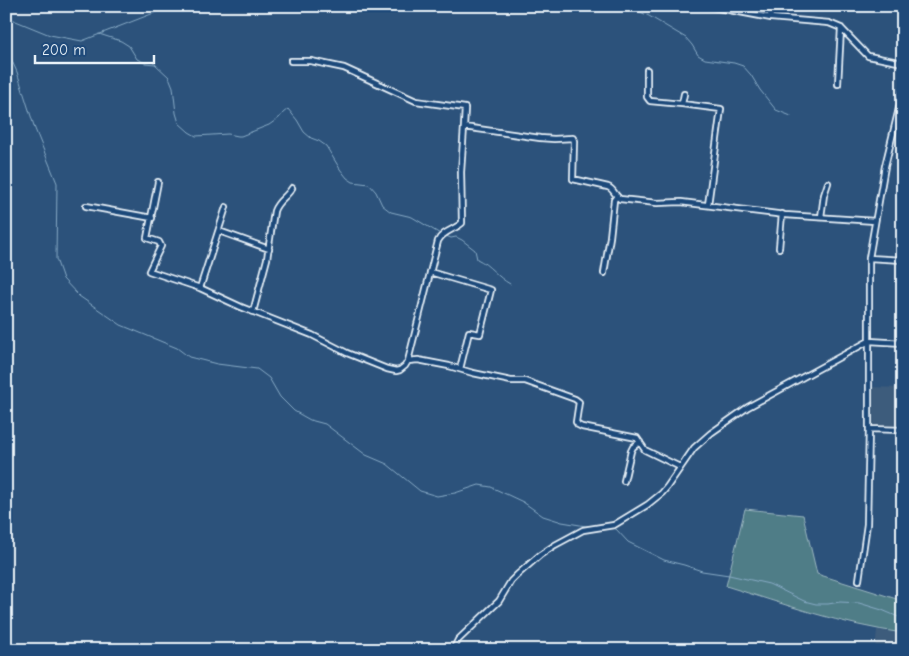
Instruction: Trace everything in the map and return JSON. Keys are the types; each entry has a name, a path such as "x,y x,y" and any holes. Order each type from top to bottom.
{"street":[{"path":"708,6 771,18 824,22 841,28 868,56 903,63"},
{"path":"769,6 771,18"},
{"path":"838,84 841,28"},
{"path":"158,182 147,238 159,242 161,246 149,271 200,288 387,369 400,370 408,361 440,236 460,225 463,219 462,172 465,108 416,101 344,68 311,61 291,61"},
{"path":"647,70 647,97 650,101 722,109 708,204"},
{"path":"859,580 867,524 869,429 868,258 885,166 903,92"},
{"path":"682,104 684,94"},
{"path":"464,127 540,138 573,138 572,178 611,188 620,199 657,203 708,204 782,214 875,221"},
{"path":"821,217 828,183"},
{"path":"253,312 269,249 274,211 277,204 287,196 292,188"},
{"path":"604,273 614,200 617,196"},
{"path":"86,206 152,218"},
{"path":"200,288 226,207"},
{"path":"779,248 782,214"},
{"path":"219,231 269,249"},
{"path":"868,258 903,260"},
{"path":"430,272 491,290 480,334 469,332 460,369"},
{"path":"453,650 458,640 499,602 511,581 540,556 583,530 614,525 647,505 662,493 694,448 711,433 748,407 869,341 903,343"},
{"path":"408,361 418,360 510,381 525,381 575,399 579,402 576,422 578,425 639,439 645,450 680,467"},
{"path":"869,429 903,430"},
{"path":"624,481 631,451 640,442"}],"shaded area":[{"path":"871,387 903,388 903,429 871,429"},
{"path":"877,630 903,633 903,650 875,650"}],"green space":[{"path":"745,509 803,515 817,574 903,601 903,633 835,619 726,586"}],"waterway":[{"path":"6,17 50,35 82,41 172,6"},
{"path":"627,6 649,16 686,38 698,55 705,59 743,66 776,110 791,116"},
{"path":"99,34 121,41 129,46 137,59 145,63 155,64 169,77 173,87 179,123 189,132 196,136 228,134 241,136 269,125 288,109 304,132 326,146 347,178 353,182 369,184 376,192 382,205 391,212 412,217 442,235"},
{"path":"6,48 17,72 35,129 57,183 56,259 63,279 79,296 121,325 177,348 189,357 217,364 257,369 269,378 280,397 294,411 310,420 325,424 366,455 387,464 420,491 437,496 455,493 479,485 491,487 523,502 543,516 562,522 586,526 600,525"},
{"path":"446,236 462,240 475,250 477,259 510,284"},
{"path":"611,528 616,529 628,542 664,560 702,571 769,584 804,601 816,604 859,603 903,619"}]}
